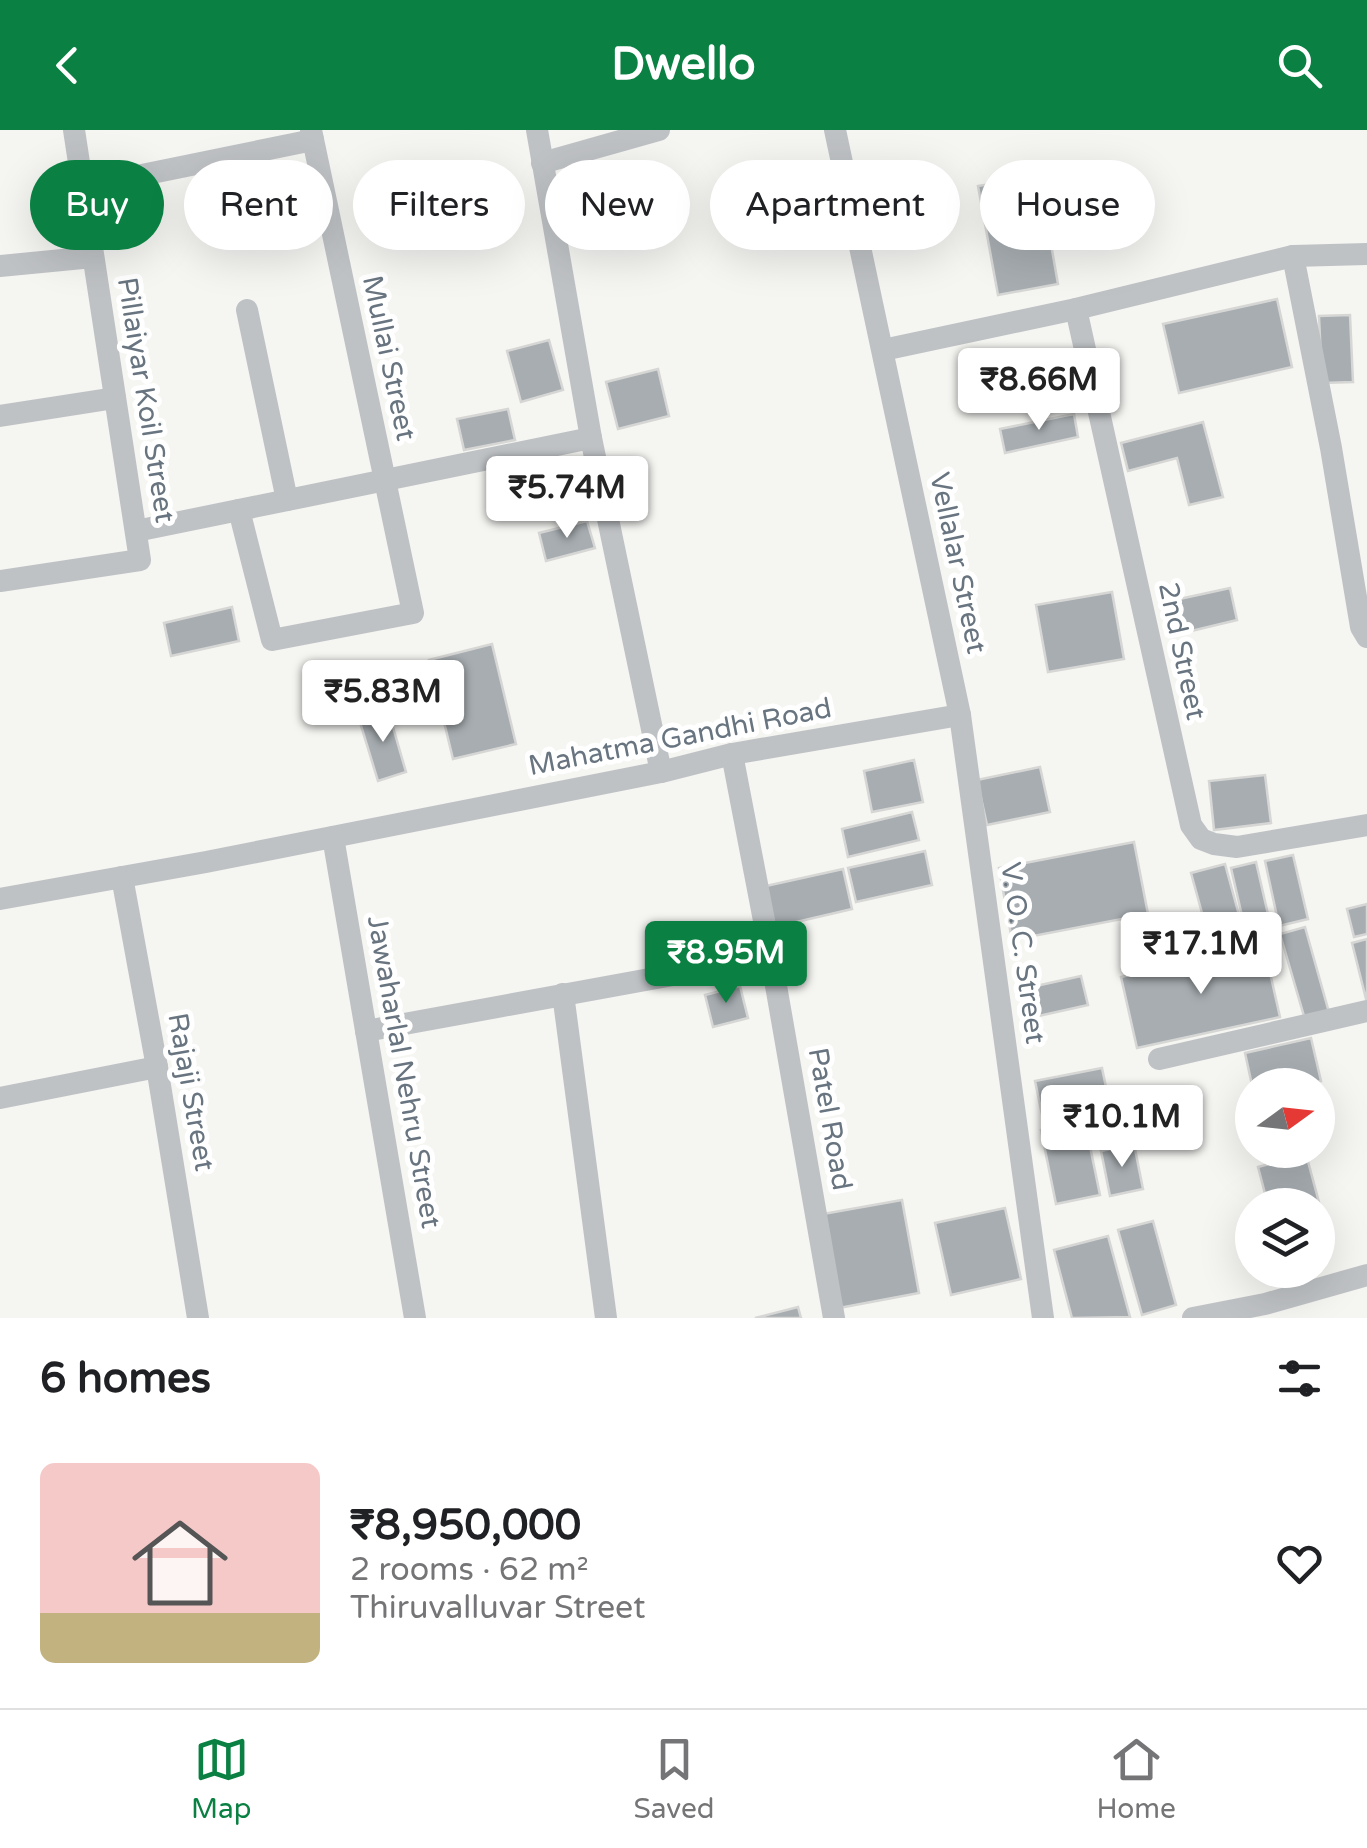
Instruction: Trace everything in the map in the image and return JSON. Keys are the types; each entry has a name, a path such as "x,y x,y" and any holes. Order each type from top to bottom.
{"street":[{"name":"Pillaiyar Koil Street","path":"74,130 79,160"},
{"path":"536,130 591,438 661,772"},
{"path":"542,162 659,130"},
{"name":"Vellalar Street","path":"835,130 960,716"},
{"path":"164,169 312,135"},
{"name":"Mullai Street","path":"238,510 272,640 413,612 312,135"},
{"name":"Pillaiyar Koil Street","path":"0,582 140,560 92,250"},
{"path":"883,350 1076,309 1293,256 1367,254"},
{"path":"1293,256 1361,628 1367,637"},
{"path":"0,266 93,257"},
{"name":"2nd Street","path":"1076,309 1191,825 1201,839 1237,847 1367,825"},
{"path":"247,310 288,500"},
{"path":"0,416 116,398"},
{"path":"136,531 591,438"},
{"name":"Mahatma Gandhi Road","path":"0,899 661,772 732,754 960,716"},
{"name":"V. O. C. Street","path":"960,716 1043,1318"},
{"name":"Patel Road","path":"732,754 772,957 834,1318"},
{"name":"Jawaharlal Nehru Street","path":"332,837 416,1318"},
{"name":"Rajaji Street","path":"122,877 198,1318"},
{"path":"366,1030 772,957"},
{"path":"563,994 606,1318"},
{"path":"1159,1059 1367,1010"},
{"path":"0,1098 157,1068"},
{"path":"1202,1317 1367,1275"}],"building":[{"path":"990,250 1052,250 1058,284 998,295"},
{"path":"1277,299 1292,367 1179,393 1163,324"},
{"path":"1350,315 1353,382 1322,383 1319,316"},
{"path":"549,340 563,390 521,402 507,351"},
{"path":"658,369 669,416 618,429 606,382"},
{"path":"508,409 515,440 464,450 457,419"},
{"path":"1074,414 1078,437 1005,453 1000,429"},
{"path":"1203,422 1223,497 1189,505 1177,458 1128,471 1121,443"},
{"path":"587,521 595,548 546,561 539,533"},
{"path":"1230,588 1237,620 1183,633 1175,600"},
{"path":"1112,592 1124,659 1048,672 1036,605"},
{"path":"232,607 239,641 171,656 164,623"},
{"path":"492,644 516,744 453,759 429,660"},
{"path":"388,710 406,772 378,781 359,719"},
{"path":"914,760 923,802 872,812 864,771"},
{"path":"1040,767 1050,812 987,825 977,780"},
{"path":"1265,775 1271,823 1214,830 1209,781"},
{"path":"912,812 919,840 848,857 842,829"},
{"path":"1134,842 1148,914 1012,940 999,868"},
{"path":"925,851 932,885 856,902 848,868"},
{"path":"1293,855 1308,919 1279,926 1265,861"},
{"path":"1256,862 1270,923 1245,929 1231,868"},
{"path":"1225,864 1242,926 1208,935 1191,873"},
{"path":"843,869 852,909 775,927 766,886"},
{"path":"1367,904 1367,934 1354,937 1347,909"},
{"path":"1305,927 1330,1016 1306,1023 1280,934"},
{"path":"1367,939 1367,1003 1352,943"},
{"path":"1264,946 1280,1017 1137,1048 1121,977"},
{"path":"1081,976 1088,1005 1025,1019 1018,990"},
{"path":"740,986 748,1018 713,1027 705,995"},
{"path":"1311,1038 1318,1068 1248,1068 1245,1053"},
{"path":"1102,1068 1111,1111 1044,1124 1035,1081"},
{"path":"1085,1122 1100,1195 1056,1204 1041,1130"},
{"path":"1134,1144 1143,1189 1110,1196 1101,1151"},
{"path":"1258,1168 1310,1168 1315,1188 1264,1188"},
{"path":"902,1200 919,1293 839,1308 823,1214"},
{"path":"1005,1208 1021,1279 951,1295 935,1223"},
{"path":"1153,1221 1176,1305 1142,1315 1118,1230"},
{"path":"1108,1236 1130,1317 1072,1318 1054,1250"},
{"path":"798,1307 801,1318 755,1318"}]}
